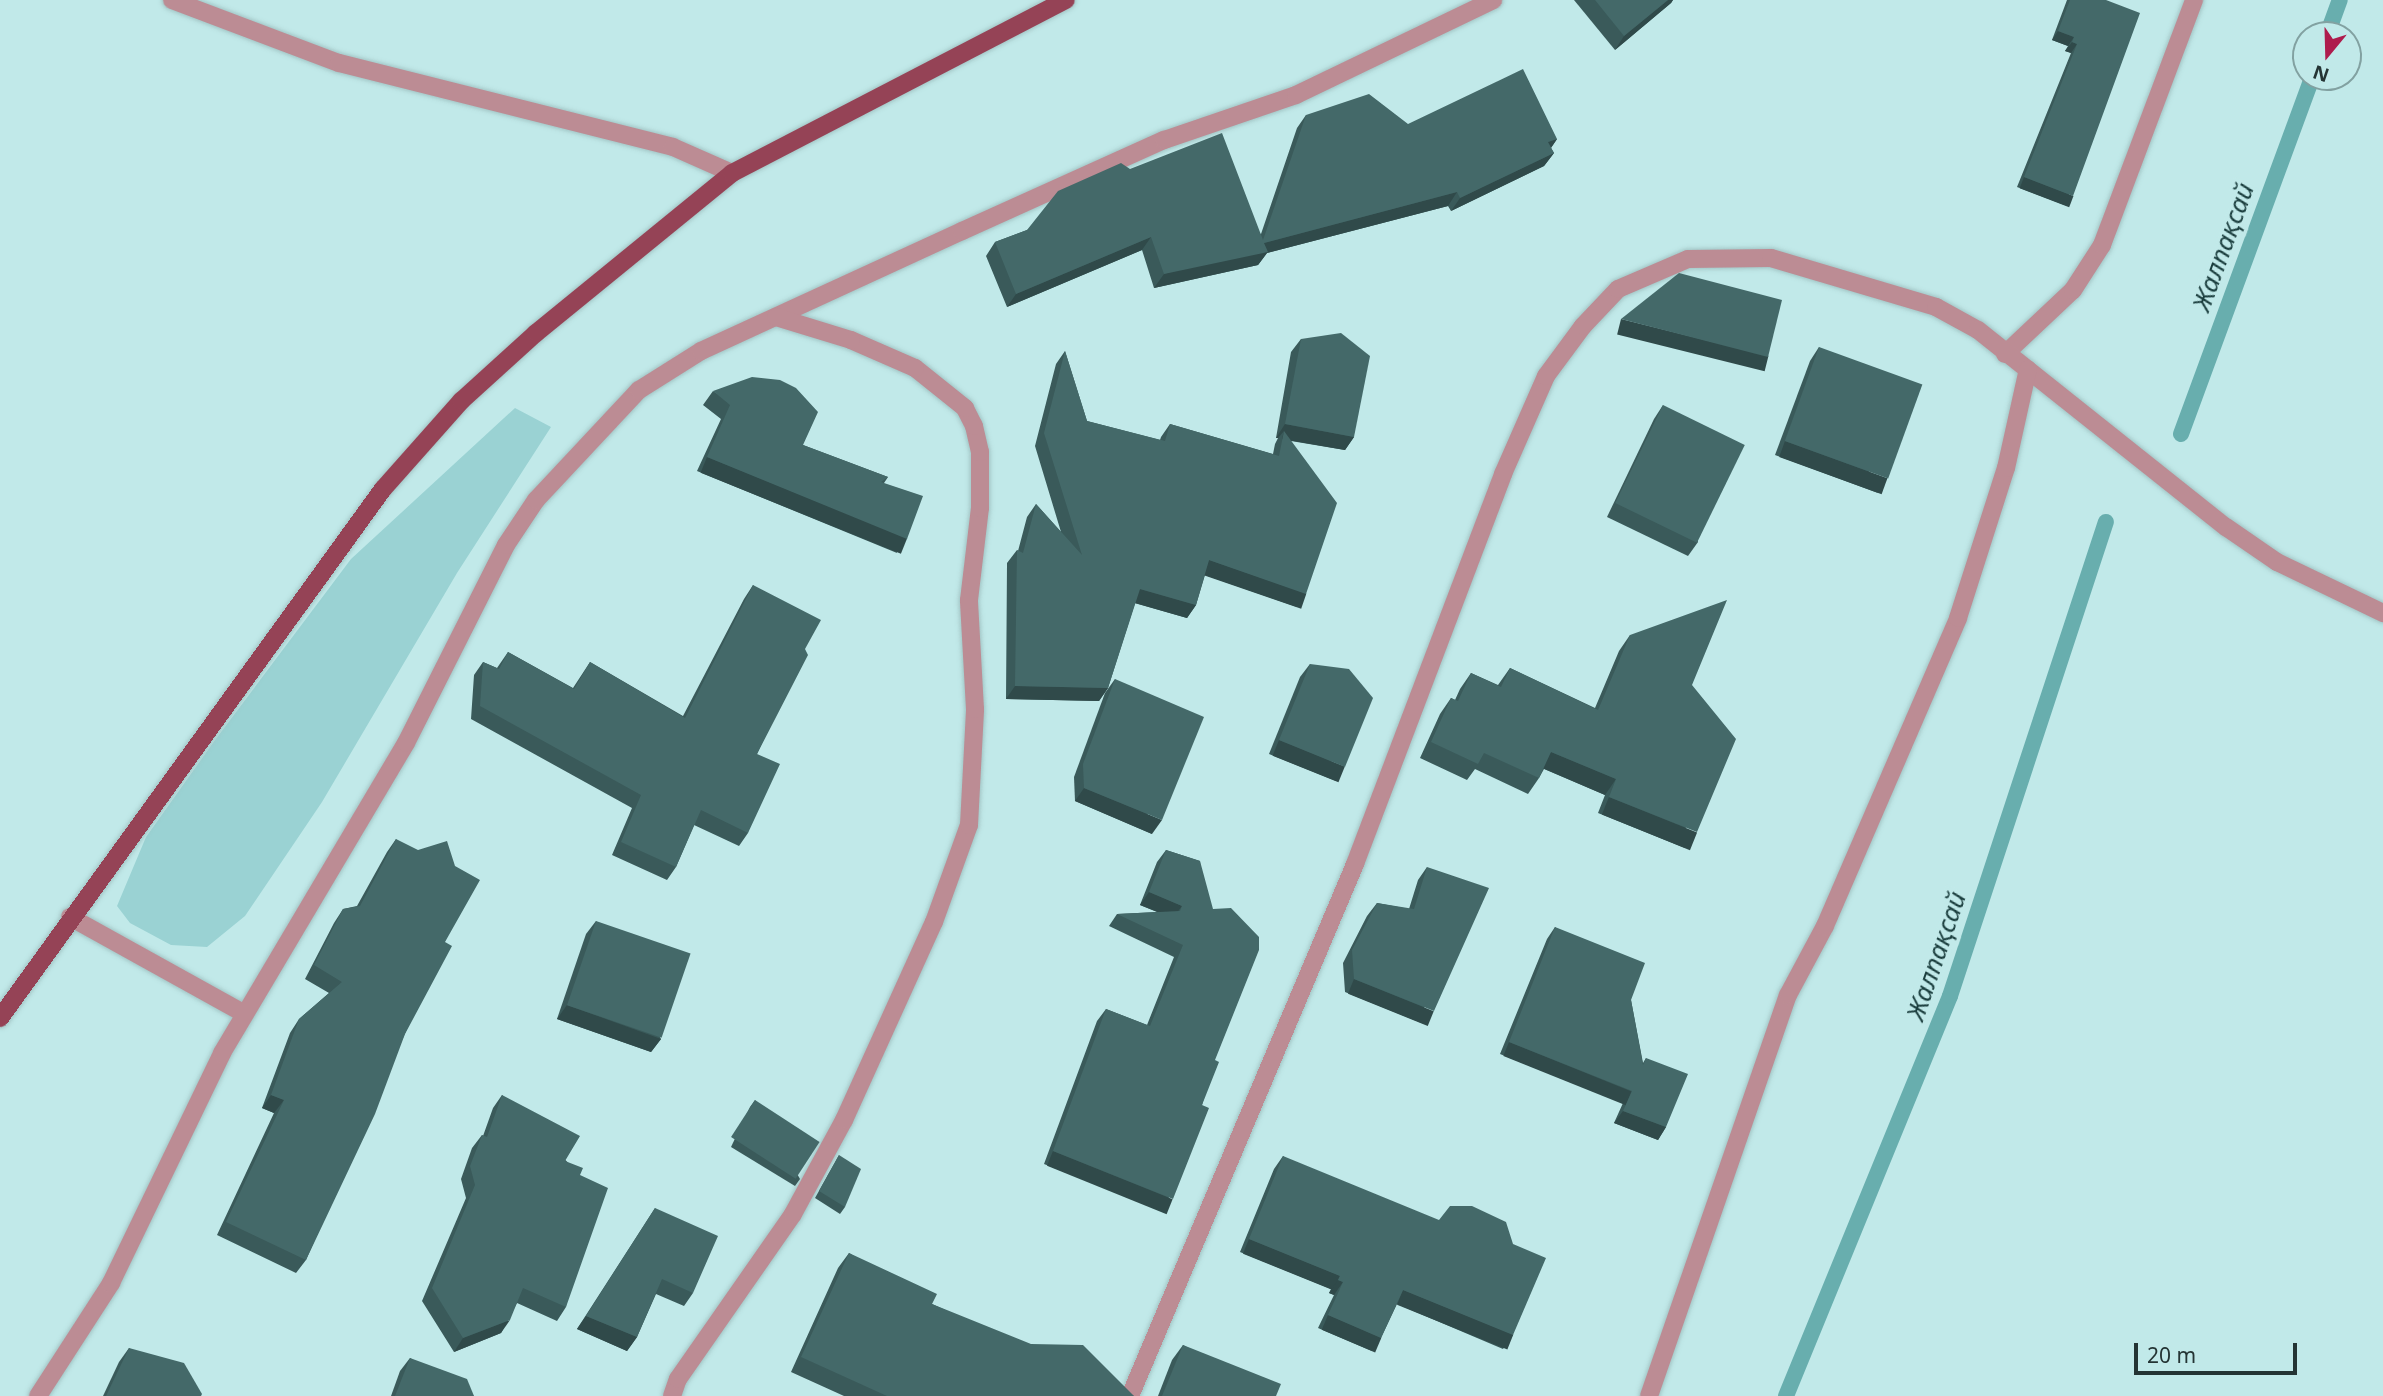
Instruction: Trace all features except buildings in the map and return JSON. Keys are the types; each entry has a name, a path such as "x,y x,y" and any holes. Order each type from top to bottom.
{"main road":[{"path":"0,1018 70,917 383,489 461,401 536,333 732,173 1066,0"}],"street":[{"path":"172,0 339,63 673,147 732,173"},
{"path":"38,1396 111,1283 243,1013 406,743 506,545 536,500 639,390 701,351 1164,140 1297,95 1493,0"},
{"path":"2005,354 2073,290 2102,245 2194,0"},
{"path":"1130,1396 1355,864 1503,474 1546,376 1583,326 1618,289 1648,273 1688,259 1771,258 1936,307 1978,330 2005,354 2028,369 2246,541 2277,562 2383,613"},
{"path":"673,1396 678,1379 793,1214 844,1120 934,922 969,825 975,709 969,600 980,508 980,452 974,426 965,408 915,368 851,340 776,317"},
{"path":"1649,1396 1788,996 1825,926 1958,618 2006,468 2028,369"},
{"path":"70,917 243,1013"}],"shaded area":[{"path":"515,408 551,427 457,573 322,802 245,916 207,947 171,945 130,923 117,906 146,837 215,740 351,559"}],"waterway":[{"name":"Жалпақсай","path":"2332,21 2340,0"},
{"name":"Жалпақсай","path":"2181,434 2307,91"},
{"name":"Жалпақсай","path":"1786,1396 1950,996 2106,522"}]}
